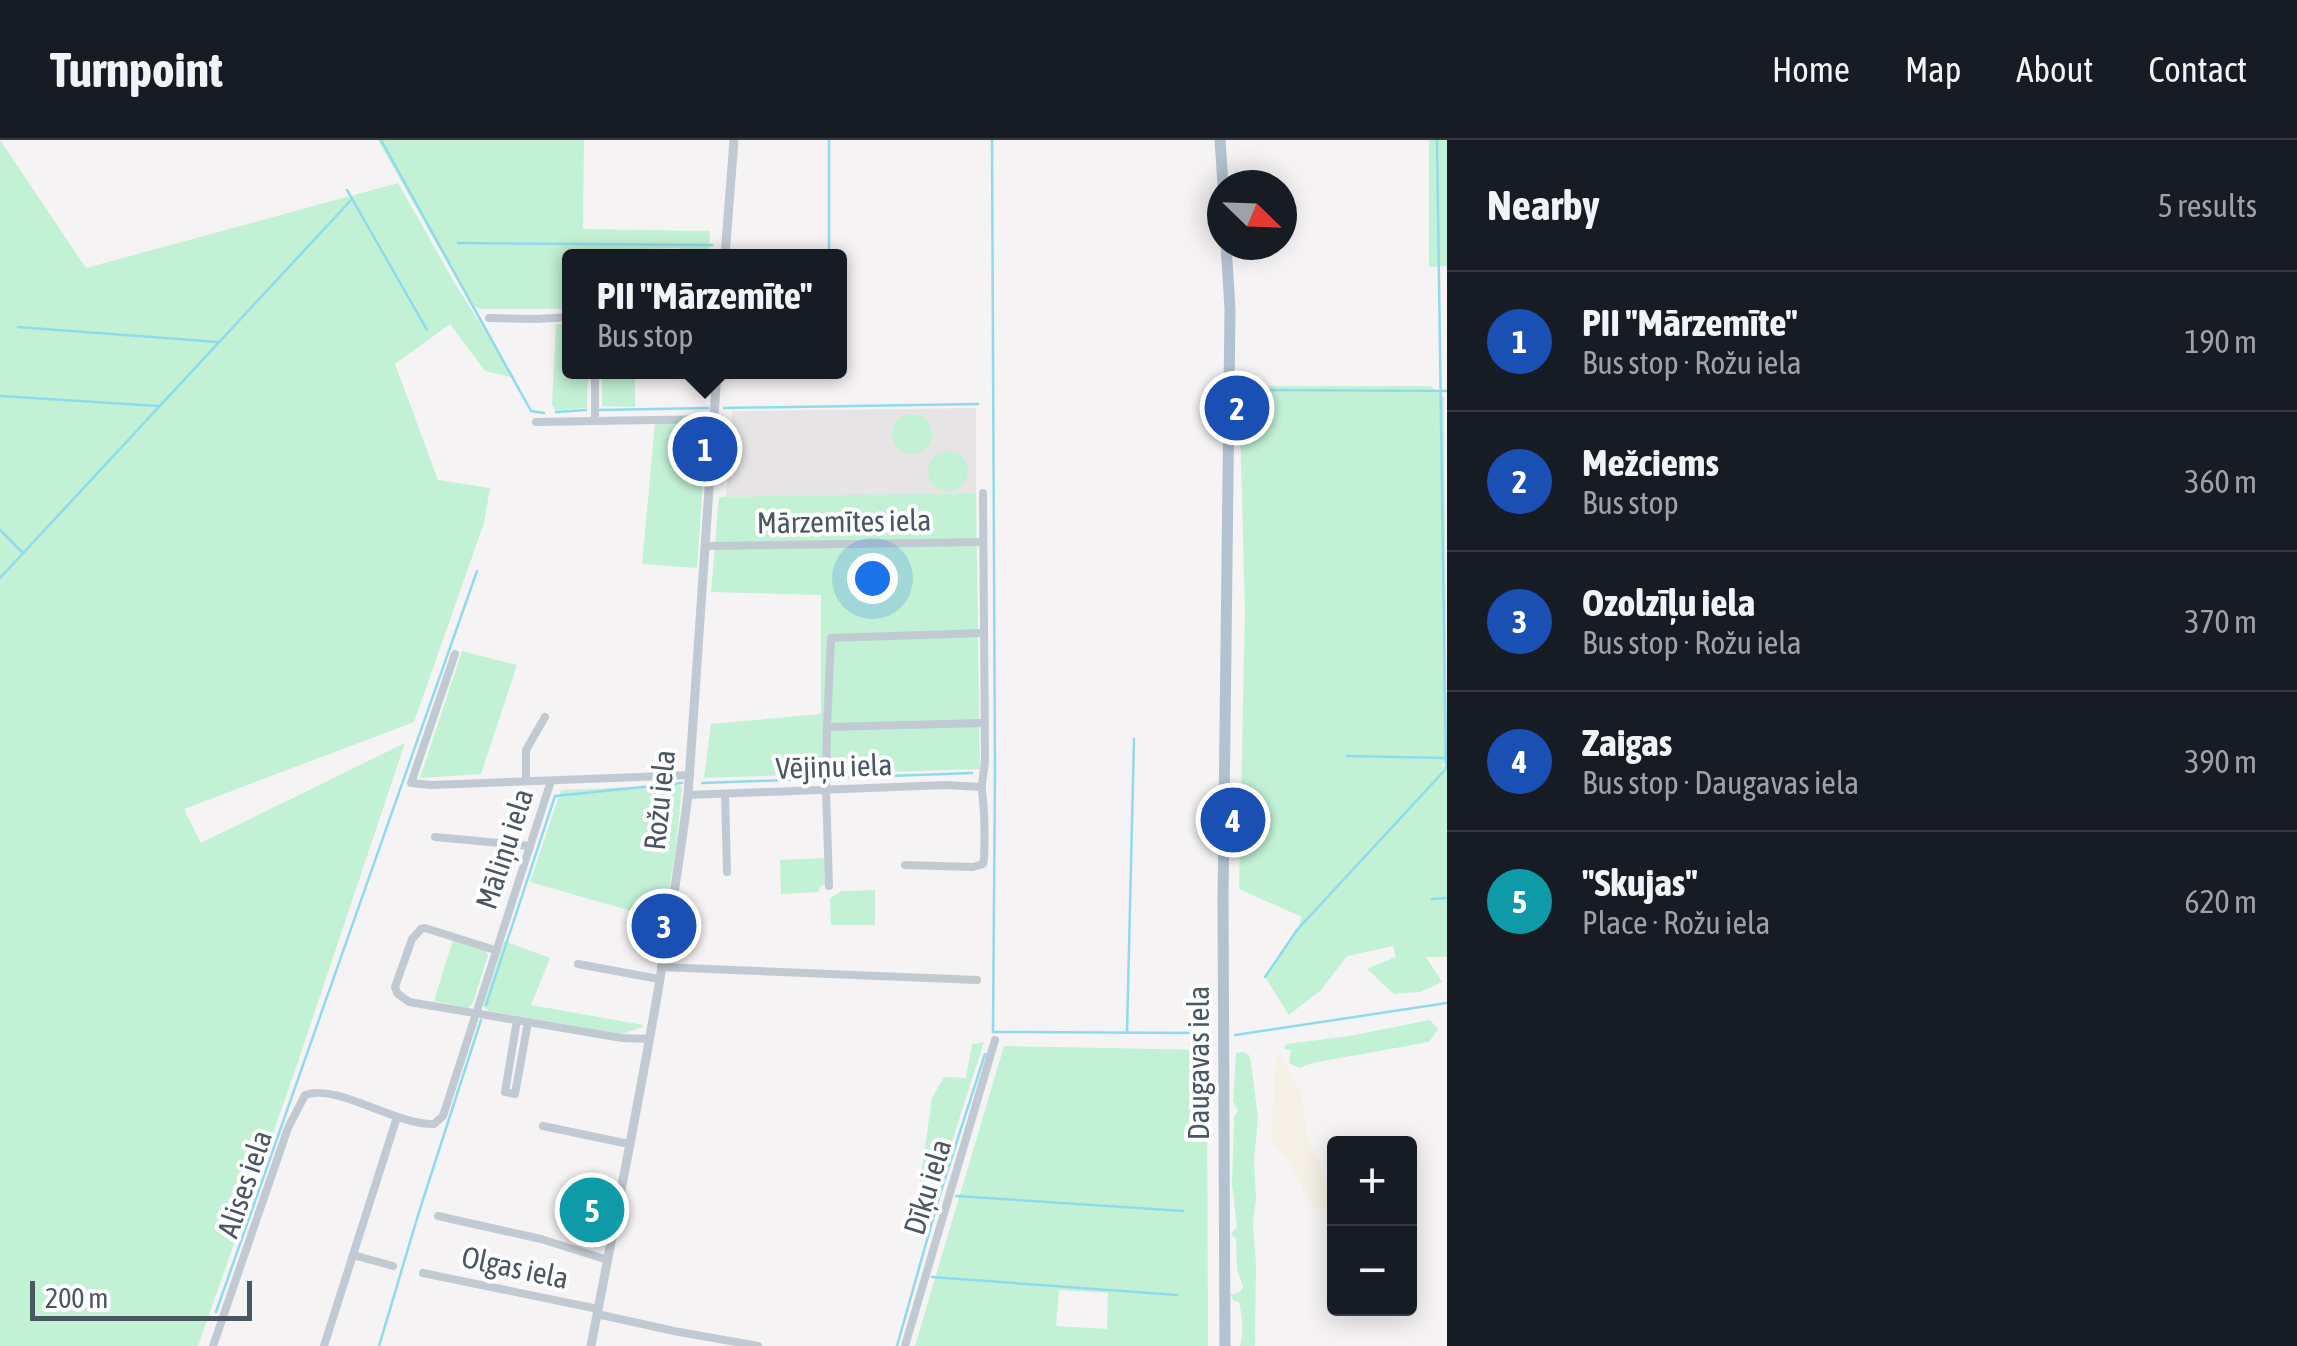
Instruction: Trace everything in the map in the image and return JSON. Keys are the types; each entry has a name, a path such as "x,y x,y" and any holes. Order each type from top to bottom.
{"main road":[{"path":"1220,140 1222,170"},
{"name":"Daugavas iela","path":"1224,1346 1224,779 1230,309 1227,260"}],"street":[{"path":"726,249 734,140"},
{"path":"489,318 562,317"},
{"path":"595,379 595,420"},
{"name":"Rožu iela","path":"590,1346 680,863 690,775 716,379"},
{"path":"536,422 713,419"},
{"path":"904,865 983,864 984,493"},
{"name":"Mārzemītes iela","path":"704,546 983,542"},
{"path":"829,886 826,789 830,638 983,633"},
{"path":"455,654 411,783 551,780"},
{"path":"526,780 526,750 544,717"},
{"path":"828,727 984,723"},
{"name":"Māliņu iela","path":"397,1117 434,1124 443,1116 551,780 690,775"},
{"name":"Vējiņu iela","path":"688,794 981,787"},
{"path":"724,794 728,872"},
{"path":"434,837 530,846"},
{"name":"Māliņu iela","path":"495,950 420,929 412,939 396,987 408,1002 649,1039"},
{"path":"578,964 659,979"},
{"path":"661,967 977,980"},
{"path":"517,1020 505,1092 515,1094 528,1022"},
{"path":"627,1038 652,1024"},
{"name":"Dīķu iela","path":"904,1346 996,1040"},
{"name":"Alises iela","path":"213,1346 288,1128 305,1095 322,1091 397,1117"},
{"path":"324,1346 397,1117"},
{"path":"543,1126 629,1144"},
{"path":"438,1216 541,1238 608,1260"},
{"path":"353,1255 393,1266"},
{"name":"Olgas iela","path":"423,1272 674,1332 758,1346"}],"shaded area":[{"path":"976,408 976,493 726,497 732,411"}],"green space":[{"path":"0,140 86,268 398,183 515,378 485,371 450,324 395,364 438,480 490,488 484,523 414,722 184,809 201,843 405,743 198,1346 0,1346"},
{"path":"378,140 584,140 583,229 710,231 709,249 562,249 562,309 481,309 471,305"},
{"path":"1429,140 1447,140 1447,266 1429,267"},
{"path":"556,324 562,324 562,379 588,379 587,408 555,410 552,405"},
{"path":"602,379 635,379 635,407 602,406"},
{"path":"1239,386 1430,386 1444,397 1447,759 1441,766 1447,767 1447,957 1426,957 1442,982 1420,992 1394,994 1367,969 1396,957 1393,946 1347,956 1321,990 1289,1015 1265,977 1302,917 1239,889 1245,612"},
{"path":"912,414 926,420 932,434 926,448 912,454 898,448 892,434 898,420"},
{"path":"700,421 707,425 697,568 642,564 655,423"},
{"path":"948,451 962,457 968,471 962,485 948,491 934,485 928,471 934,457"},
{"path":"976,493 980,769 704,778 711,724 821,714 821,595 711,592 719,497"},
{"path":"462,651 517,665 481,774 420,778"},
{"path":"682,787 675,855 663,920 530,882 561,790"},
{"path":"824,858 825,885 818,892 781,894 780,860"},
{"path":"875,890 875,925 831,925 830,898 842,891"},
{"path":"453,940 485,950 488,955 468,1008 434,1001"},
{"path":"504,941 550,958 531,1005 642,1027 622,1034 488,1011 483,1006"},
{"path":"1430,1020 1438,1029 1429,1042 1299,1068 1289,1063 1291,1050 1284,1048 1287,1044"},
{"path":"984,1042 930,1210 916,1210 932,1098 944,1077 966,1078 972,1044"},
{"path":"1004,1046 1207,1050 1208,1346 915,1346","holes":["1059,1290 1108,1293 1107,1329 1056,1326"]},
{"path":"1236,1053 1249,1055 1251,1063 1258,1117 1253,1224 1255,1346 1240,1346 1240,1307 1230,1295 1243,1287 1237,1269 1236,1239 1231,1234 1237,1227 1232,1184 1234,1117 1238,1111 1233,1101"}],"sand":[{"path":"1276,1054 1283,1055 1302,1093 1307,1137 1323,1169 1327,1204 1322,1212 1313,1205 1271,1139"}],"waterway":[{"path":"381,140 531,411 544,413"},
{"path":"829,140 829,249"},
{"path":"992,140 993,1032 1197,1033"},
{"path":"1437,140 1446,769"},
{"path":"347,190 427,330"},
{"path":"0,578 352,199"},
{"path":"458,243 712,245"},
{"path":"18,327 218,342"},
{"path":"1249,390 1447,391"},
{"path":"0,396 158,406"},
{"path":"724,408 978,404"},
{"path":"600,410 708,408"},
{"path":"556,412 586,410"},
{"path":"0,530 23,553"},
{"path":"216,1312 477,571"},
{"path":"1127,1032 1134,739"},
{"path":"1347,756 1445,758"},
{"path":"1265,977 1297,930 1444,771"},
{"path":"834,778 972,773"},
{"path":"702,783 816,779"},
{"path":"486,1005 555,796 682,783"},
{"path":"1432,899 1447,898"},
{"path":"1235,1035 1447,1003"},
{"path":"379,1346 481,1020"},
{"path":"897,1346 985,1054"},
{"path":"956,1196 1183,1211"},
{"path":"932,1277 1177,1295"}],"place":[{"name":"Mežciems","path":"1237,408"},
{"name":"PII \"Mārzemīte\"","path":"705,449"},
{"name":"Zaigas","path":"1233,820"},
{"name":"Ozolzīļu iela","path":"664,926"},
{"name":"\"Skujas\"","path":"592,1210"}]}
